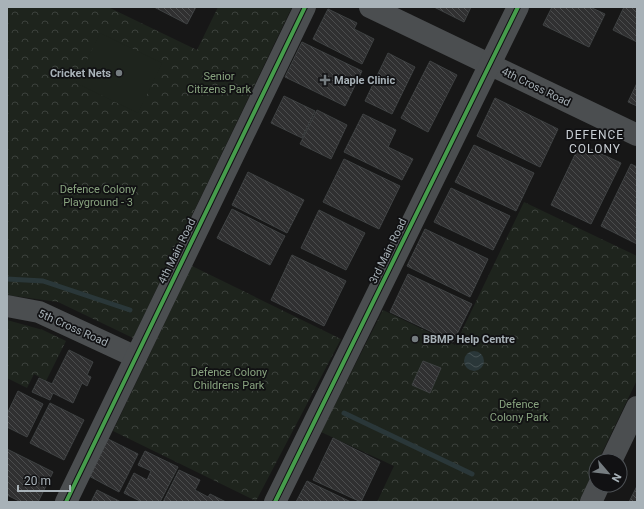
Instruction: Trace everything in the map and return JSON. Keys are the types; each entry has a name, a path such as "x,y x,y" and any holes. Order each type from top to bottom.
{"street":[{"name":"4th Main Road","path":"66,502 304,7"},
{"name":"4th Cross Road","path":"370,7 637,135"},
{"name":"3rd Main Road","path":"275,502 518,7"},
{"name":"5th Cross Road","path":"7,306 39,312 136,357"},
{"path":"615,453 637,408"},
{"path":"590,502 595,493"}],"green space":[{"name":"Defence Colony Playground - 3","path":"7,7 108,7 197,50 218,7 292,7 133,338 58,302 7,295"},
{"path":"100,33 162,63 138,113 76,83"},
{"name":"Defence Colony Park","path":"524,202 637,256 637,380 602,453 588,453 588,483 579,502 377,502 394,466 321,432 383,310 455,345"},
{"name":"Defence Colony Childrens Park","path":"192,266 341,339 256,501 113,431"},
{"path":"7,320 43,330 66,341 46,381 34,374 27,388 7,378"}],"water":[{"path":"470,351 478,351 484,357 484,365 478,371 470,371 464,365 464,357"}],"building":[{"path":"154,7 196,7 187,24"},
{"path":"434,7 471,7 464,22"},
{"path":"552,7 590,7 605,14 589,47 543,25"},
{"path":"624,7 637,7 637,42 613,30"},
{"path":"328,9 357,23 354,29 374,39 362,64 313,39"},
{"path":"302,42 362,71 345,106 285,77"},
{"path":"388,53 415,67 392,114 365,101"},
{"path":"430,61 457,75 428,132 401,118"},
{"path":"637,83 637,106 628,102"},
{"path":"284,96 315,111 302,138 271,123"},
{"path":"495,98 558,129 540,167 477,136"},
{"path":"317,110 347,125 331,159 300,144"},
{"path":"363,114 396,130 388,147 413,159 402,180 344,152"},
{"path":"580,144 621,163 591,224 551,205"},
{"path":"474,145 534,173 516,211 455,182"},
{"path":"344,159 400,186 379,229 323,202"},
{"path":"631,164 637,167 637,244 601,226"},
{"path":"248,172 304,200 287,233 232,205"},
{"path":"451,188 510,216 493,250 434,222"},
{"path":"232,209 285,236 270,265 217,238"},
{"path":"319,210 365,233 346,270 301,248"},
{"path":"425,229 488,259 470,297 407,266"},
{"path":"292,255 346,281 324,326 271,300"},
{"path":"408,274 472,304 453,342 390,312"},
{"path":"69,350 93,362 87,375 91,377 87,386 82,383 73,403 53,393 50,400 32,392 39,378 52,384"},
{"path":"423,361 441,368 430,393 412,385"},
{"path":"18,391 43,404 27,437 7,427 7,414"},
{"path":"50,403 84,420 64,460 30,443"},
{"path":"333,438 380,462 361,502 313,480"},
{"path":"108,439 138,454 119,492 89,476"},
{"path":"7,449 53,472 38,502 21,502 7,495"},
{"path":"145,451 178,467 160,502 142,502 124,493 134,473 147,480 151,471 138,465"},
{"path":"179,470 200,480 195,490 208,497 210,494 226,502 163,502"},
{"path":"307,481 351,502 296,502"},
{"path":"637,486 637,502 629,502"},
{"path":"97,490 121,502 91,502"}],"waterway":[{"path":"7,279 43,281 130,310"},
{"path":"344,413 472,474"}],"cycle path":[{"path":"66,502 305,7"},
{"path":"275,502 518,7"}],"place":[{"name":"Cricket Nets","path":"119,73"},
{"name":"Maple Clinic","path":"325,80"},
{"name":"BBMP Help Centre","path":"415,339"}],"district":[{"name":"DEFENCE COLONY","path":"595,142"}],"park label":[{"name":"Senior Citizens Park","path":"219,82"}]}
